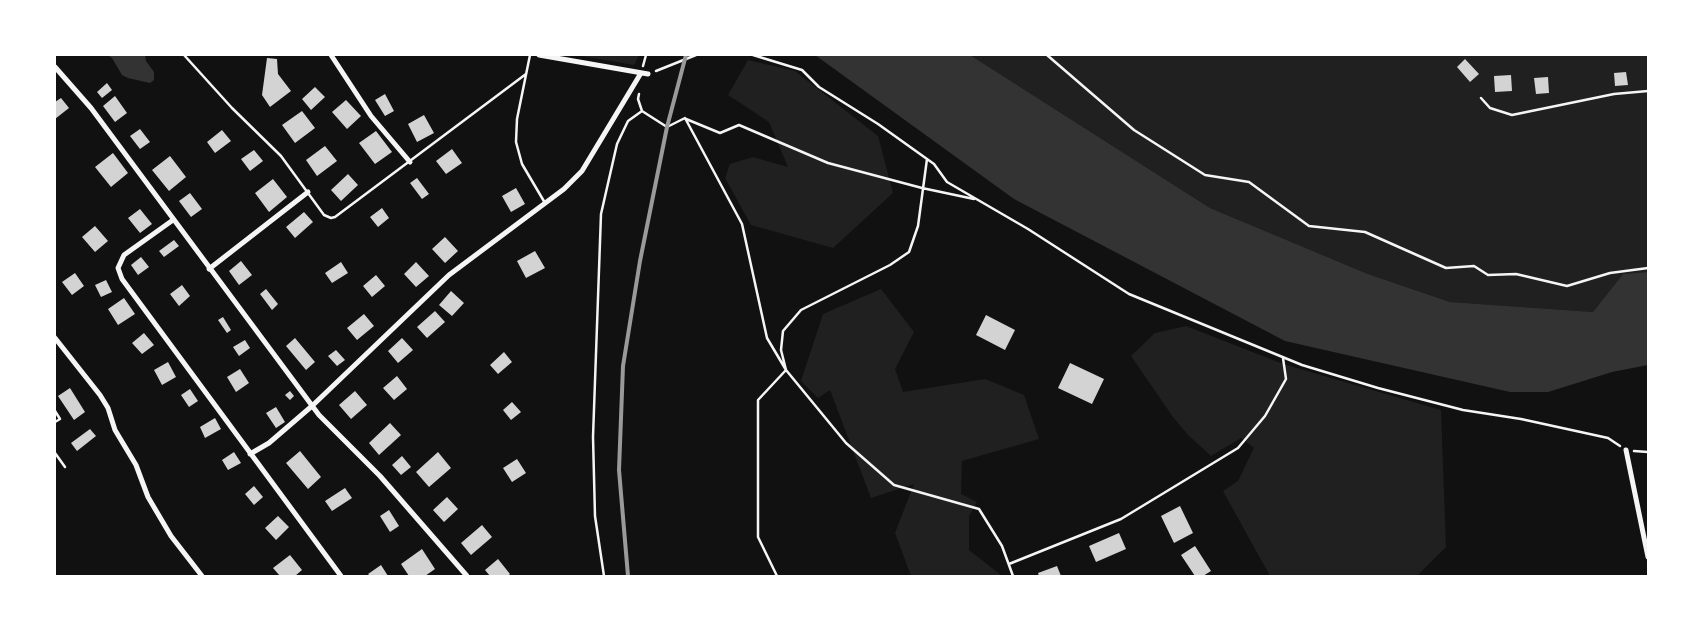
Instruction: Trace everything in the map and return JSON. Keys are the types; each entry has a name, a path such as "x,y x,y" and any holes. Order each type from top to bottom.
{"street":[{"path":"331,55 371,116 410,162"},
{"path":"539,55 648,74"},
{"path":"55,68 91,108 312,406 380,476 467,576"},
{"path":"250,454 269,444 312,406 449,275 564,189 582,171 641,73"},
{"path":"209,269 308,192"},
{"path":"173,220 124,255 119,262 120,274 341,576"},
{"path":"55,338 100,395 108,408 115,430 136,465 153,505 171,536 202,576"},
{"path":"1626,450 1648,557"}],"lane":[{"path":"184,55 225,100 281,156 324,215 336,217 526,74"},
{"path":"530,55 517,119 516,142 522,164 545,203"},
{"path":"1481,98 1490,108 1512,115 1614,94 1648,91"}],"path":[{"path":"696,55 648,74 640,87 638,99 642,111 667,127 685,118 720,133 739,124 828,163 922,188 978,200"},
{"path":"753,55 802,70 819,88 878,124 934,164 947,182 1028,229 1128,294 1282,358 1378,388 1463,410 1521,419 1608,438 1626,450 1648,452"},
{"path":"1047,55 1134,130 1205,175 1248,182 1309,226 1365,232 1446,268 1474,266 1488,275 1516,274 1567,286 1610,273 1648,268"},
{"path":"604,576 595,516 593,437 601,214 617,144 628,122 642,111"},
{"path":"685,118 742,224 767,338 786,370 846,442 894,485 979,510 1002,546 1013,576"},
{"path":"786,370 781,350 783,331 801,310 890,266 909,252 918,226 927,159"},
{"path":"1009,564 1121,519 1238,448 1265,416 1286,378 1282,358"},
{"path":"777,576 758,537 758,400 786,370"},
{"path":"55,411 60,419 55,422"},
{"path":"55,453 65,468"}],"shaded area":[{"path":"107,55 145,55 146,61 154,72 154,80 150,83 122,75 112,58"},
{"path":"576,55 639,55 634,65"},
{"path":"815,55 970,55 1210,208 1368,274 1450,302 1593,312 1623,274 1648,272 1648,365 1612,372 1548,392 1510,392 1285,341 1014,199"},
{"path":"970,55 1648,55 1648,272 1623,274 1593,312 1450,302 1368,274 1210,208"},
{"path":"748,60 795,71 878,136 893,193 833,248 751,225 725,178 730,164 753,157 788,167 769,122 728,95"},
{"path":"881,289 914,332 895,369 903,392 985,379 1024,395 1039,439 962,461 961,494 977,502 969,516 969,550 1002,576 911,576 895,533 914,484 871,498 830,390 818,398 801,381 823,314"},
{"path":"1186,326 1283,364 1441,410 1446,547 1417,576 1270,576 1223,491 1238,481 1254,448 1241,438 1211,456 1188,435 1173,417 1131,356 1155,333"}],"building":[{"path":"267,58 277,59 278,74 291,91 270,107 262,95"},
{"path":"1465,59 1479,74 1470,82 1457,67"},
{"path":"1626,72 1628,85 1615,86 1614,73"},
{"path":"1511,75 1512,91 1495,92 1494,76"},
{"path":"1548,77 1549,93 1536,94 1534,78"},
{"path":"107,83 112,90 102,98 97,92"},
{"path":"315,87 325,97 311,110 302,99"},
{"path":"385,94 394,111 385,116 375,100"},
{"path":"115,96 127,113 115,122 103,106"},
{"path":"61,98 69,108 55,119 55,102"},
{"path":"346,100 361,116 347,129 332,112"},
{"path":"302,111 315,128 295,143 282,125"},
{"path":"424,115 434,133 417,142 408,124"},
{"path":"140,129 150,142 140,149 130,136"},
{"path":"222,130 231,141 215,153 207,142"},
{"path":"376,131 392,152 375,164 359,143"},
{"path":"325,146 337,161 317,176 306,160"},
{"path":"452,149 462,163 446,174 436,161"},
{"path":"254,150 263,161 250,171 241,159"},
{"path":"113,153 128,173 111,187 95,167"},
{"path":"170,156 186,177 169,191 152,170"},
{"path":"348,174 358,185 341,201 331,190"},
{"path":"417,178 429,194 422,199 410,183"},
{"path":"273,179 287,197 269,212 255,193"},
{"path":"516,188 525,204 511,212 502,196"},
{"path":"190,193 202,209 191,217 179,201"},
{"path":"382,208 389,218 378,227 370,217"},
{"path":"140,209 152,224 140,233 128,218"},
{"path":"304,212 313,222 295,238 286,227"},
{"path":"95,226 108,241 95,252 82,237"},
{"path":"445,237 458,251 445,263 432,249"},
{"path":"174,240 179,246 164,257 159,251"},
{"path":"535,251 545,268 526,278 517,261"},
{"path":"141,257 149,267 138,275 131,265"},
{"path":"241,261 252,275 239,285 229,271"},
{"path":"341,262 348,273 332,283 325,273"},
{"path":"416,262 429,276 416,287 404,274"},
{"path":"75,273 84,286 72,295 62,282"},
{"path":"376,275 385,286 372,297 363,286"},
{"path":"106,280 112,292 101,297 95,285"},
{"path":"182,285 190,296 179,306 170,294"},
{"path":"266,289 278,304 272,310 260,294"},
{"path":"451,291 464,303 452,316 439,305"},
{"path":"124,298 135,314 118,325 108,309"},
{"path":"435,311 445,322 427,338 417,327"},
{"path":"364,314 374,326 357,340 347,328"},
{"path":"986,315 1015,330 1005,350 976,335"},
{"path":"223,317 231,330 227,333 218,320"},
{"path":"144,333 154,345 142,354 132,343"},
{"path":"295,338 315,362 306,370 286,346"},
{"path":"402,338 413,350 398,363 388,351"},
{"path":"245,340 250,348 239,356 233,347"},
{"path":"336,350 345,360 337,366 328,356"},
{"path":"504,352 512,362 498,374 490,365"},
{"path":"168,362 176,377 162,385 154,370"},
{"path":"1070,363 1104,379 1092,404 1058,388"},
{"path":"240,369 249,383 236,392 227,377"},
{"path":"397,376 407,389 394,400 383,388"},
{"path":"70,388 85,412 74,420 58,396"},
{"path":"190,389 198,401 189,407 181,395"},
{"path":"290,391 294,396 290,400 285,395"},
{"path":"355,391 367,405 351,419 339,405"},
{"path":"512,402 521,412 511,420 503,410"},
{"path":"276,407 285,422 276,428 266,413"},
{"path":"215,418 221,429 205,438 200,427"},
{"path":"390,423 401,435 379,455 369,443"},
{"path":"90,429 96,436 77,451 71,443"},
{"path":"300,451 321,477 308,489 286,463"},
{"path":"234,452 241,463 228,470 222,460"},
{"path":"438,452 451,468 429,487 416,472"},
{"path":"402,456 411,467 401,475 392,465"},
{"path":"517,459 526,473 512,482 503,468"},
{"path":"254,486 263,497 254,505 245,494"},
{"path":"345,488 352,498 332,511 325,501"},
{"path":"447,497 458,509 444,522 433,510"},
{"path":"1180,506 1193,533 1174,543 1161,516"},
{"path":"389,510 399,526 390,532 380,516"},
{"path":"278,516 289,527 276,540 265,528"},
{"path":"482,525 492,537 471,555 461,543"},
{"path":"1119,533 1126,549 1096,562 1089,546"},
{"path":"1195,546 1211,571 1203,576 1195,576 1181,555"},
{"path":"422,549 435,569 425,576 409,576 401,564"},
{"path":"290,555 302,570 295,576 280,576 273,568"},
{"path":"498,559 510,574 508,576 490,576 485,570"},
{"path":"381,565 388,576 370,576 368,574"},
{"path":"1057,566 1061,576 1039,576 1038,573"}],"railway":[{"path":"628,576 619,470 623,366 640,261 667,127 686,55"}]}
